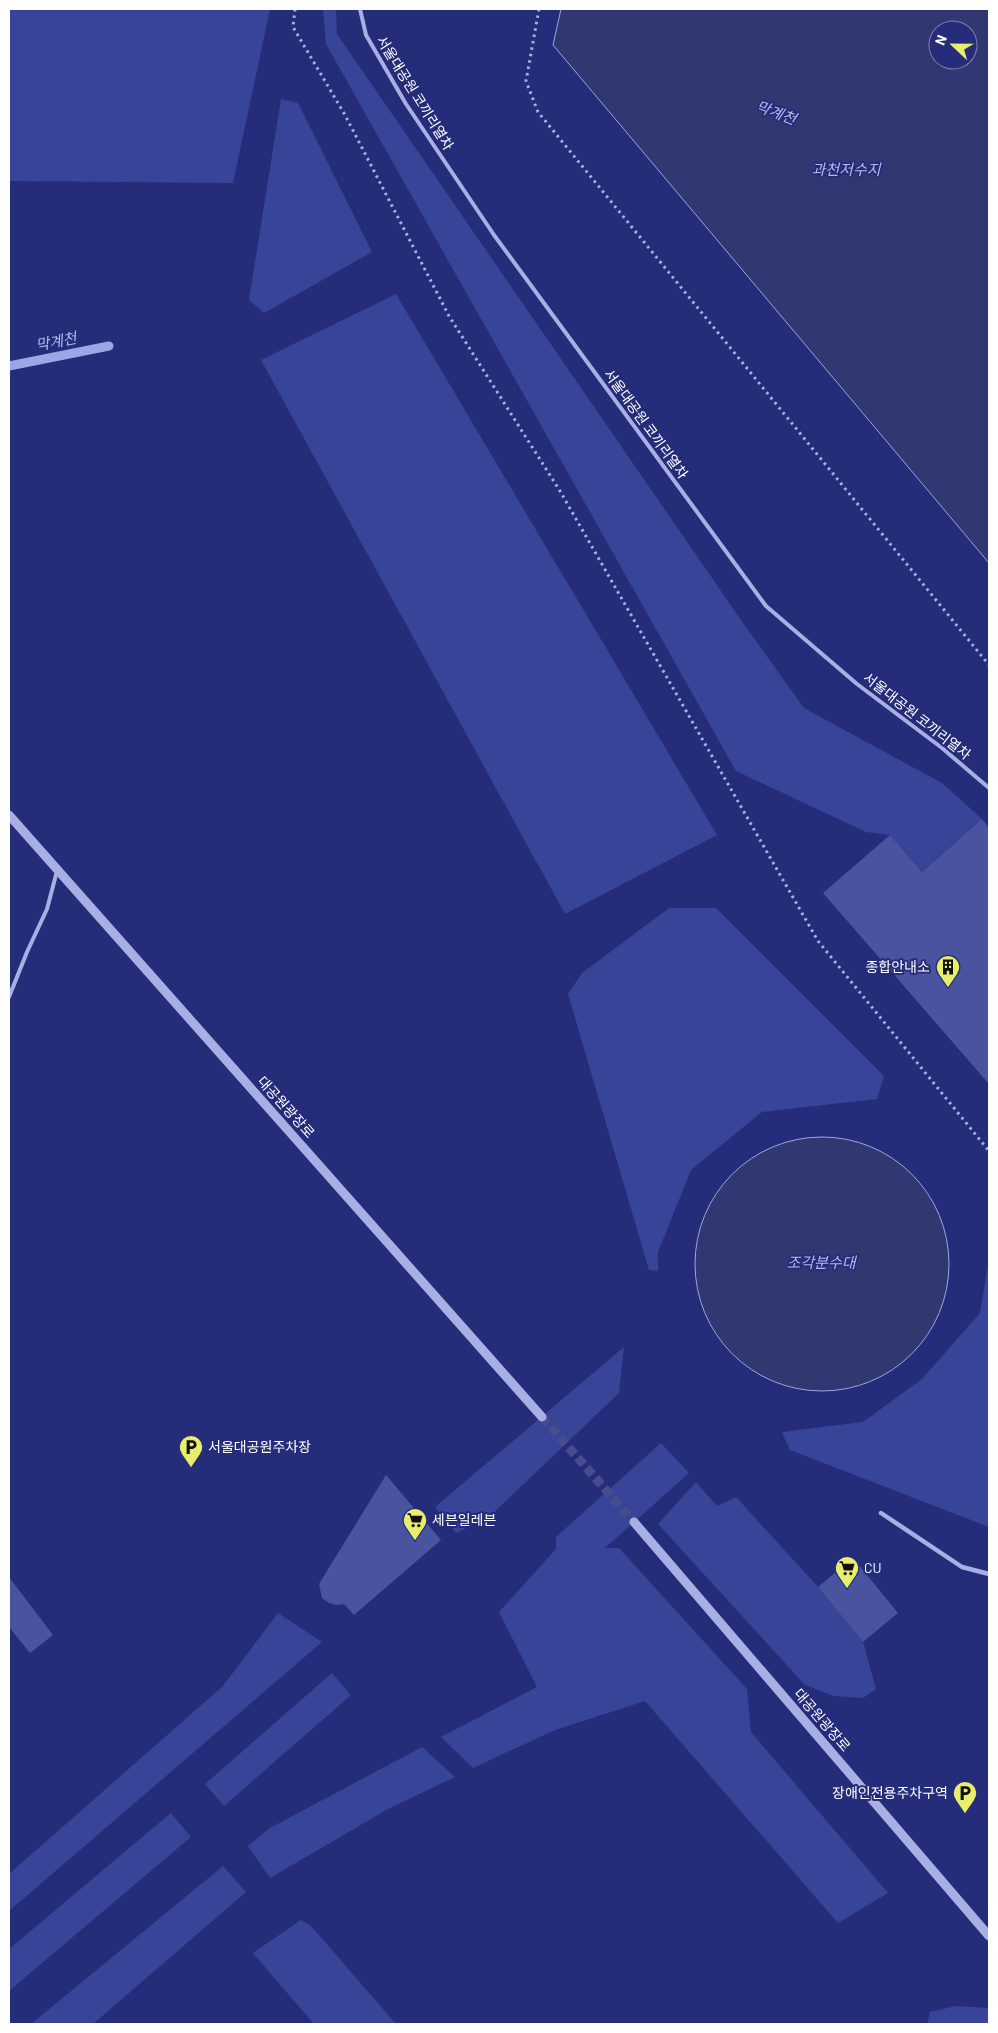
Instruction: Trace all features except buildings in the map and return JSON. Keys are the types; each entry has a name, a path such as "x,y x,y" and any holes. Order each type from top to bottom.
{"street":[{"name":"대공원광장로","path":"9,815 542,1417"},
{"path":"881,1513 962,1567 989,1574"},
{"name":"대공원광장로","path":"634,1522 989,1936"}],"lane":[{"name":"서울대공원 코끼리열차","path":"360,9 366,35 406,104 488,227 766,606 857,684 942,748 989,788"},
{"path":"9,997 27,952 48,909 57,870"}],"path":[{"path":"296,9 293,27 345,115 449,316 560,491 818,941 989,1151"},
{"path":"539,9 526,80 538,112 989,665"}],"shaded area":[{"path":"9,9 270,9 233,183 9,181"},
{"path":"323,9 336,9 337,34 743,623 804,708 942,783 982,819 922,872 890,835 866,832 736,771 326,44"},
{"path":"281,99 298,103 372,252 264,313 249,300"},
{"path":"396,294 717,835 565,914 261,360"},
{"path":"669,908 716,908 884,1076 877,1099 762,1112 691,1170 658,1252 658,1271 649,1270 568,994 582,973"},
{"path":"989,1259 989,1527 790,1450 782,1432 863,1422 922,1379 980,1313"},
{"path":"624,1347 619,1393 489,1517 456,1533 435,1507"},
{"path":"661,1443 689,1473 605,1548 619,1548 747,1689 751,1732 888,1893 838,1923 645,1701 555,1730 473,1768 441,1737 537,1687 499,1612 556,1549 556,1537"},
{"path":"696,1482 717,1506 736,1497 818,1587 863,1642 876,1689 863,1698 834,1696 805,1685 658,1524"},
{"path":"278,1613 322,1642 9,1911 9,1874 223,1686"},
{"path":"332,1673 351,1695 224,1806 205,1784"},
{"path":"422,1747 455,1777 388,1809 270,1878 248,1846 270,1828"},
{"path":"171,1813 191,1837 9,1991 9,1949"},
{"path":"223,1866 246,1892 93,2024 31,2024"},
{"path":"301,1920 312,1927 396,2024 314,2024 253,1953"},
{"path":"956,2006 989,2008 989,2024 927,2024 930,2012"}],"water":[{"name":"과천저수지","path":"561,9 989,9 989,563 553,45"},
{"name":"조각분수대","path":"822,1137 859,1142 893,1158 912,1174 928,1193 944,1227 949,1264 944,1301 928,1335 912,1354 893,1370 859,1386 822,1391 785,1386 751,1370 732,1354 716,1335 700,1301 695,1264 700,1227 716,1193 732,1174 751,1158 785,1142"}],"waterway":[{"name":"막계천","path":"9,366 109,346"}],"tunnel":[{"path":"542,1417 634,1522"}],"place":[{"name":"종합안내소","path":"948,988"},
{"name":"서울대공원주차장","path":"191,1468"},
{"name":"세븐일레븐","path":"415,1541"},
{"name":"CU","path":"847,1589"},
{"name":"장애인전용주차구역","path":"965,1814"}]}
